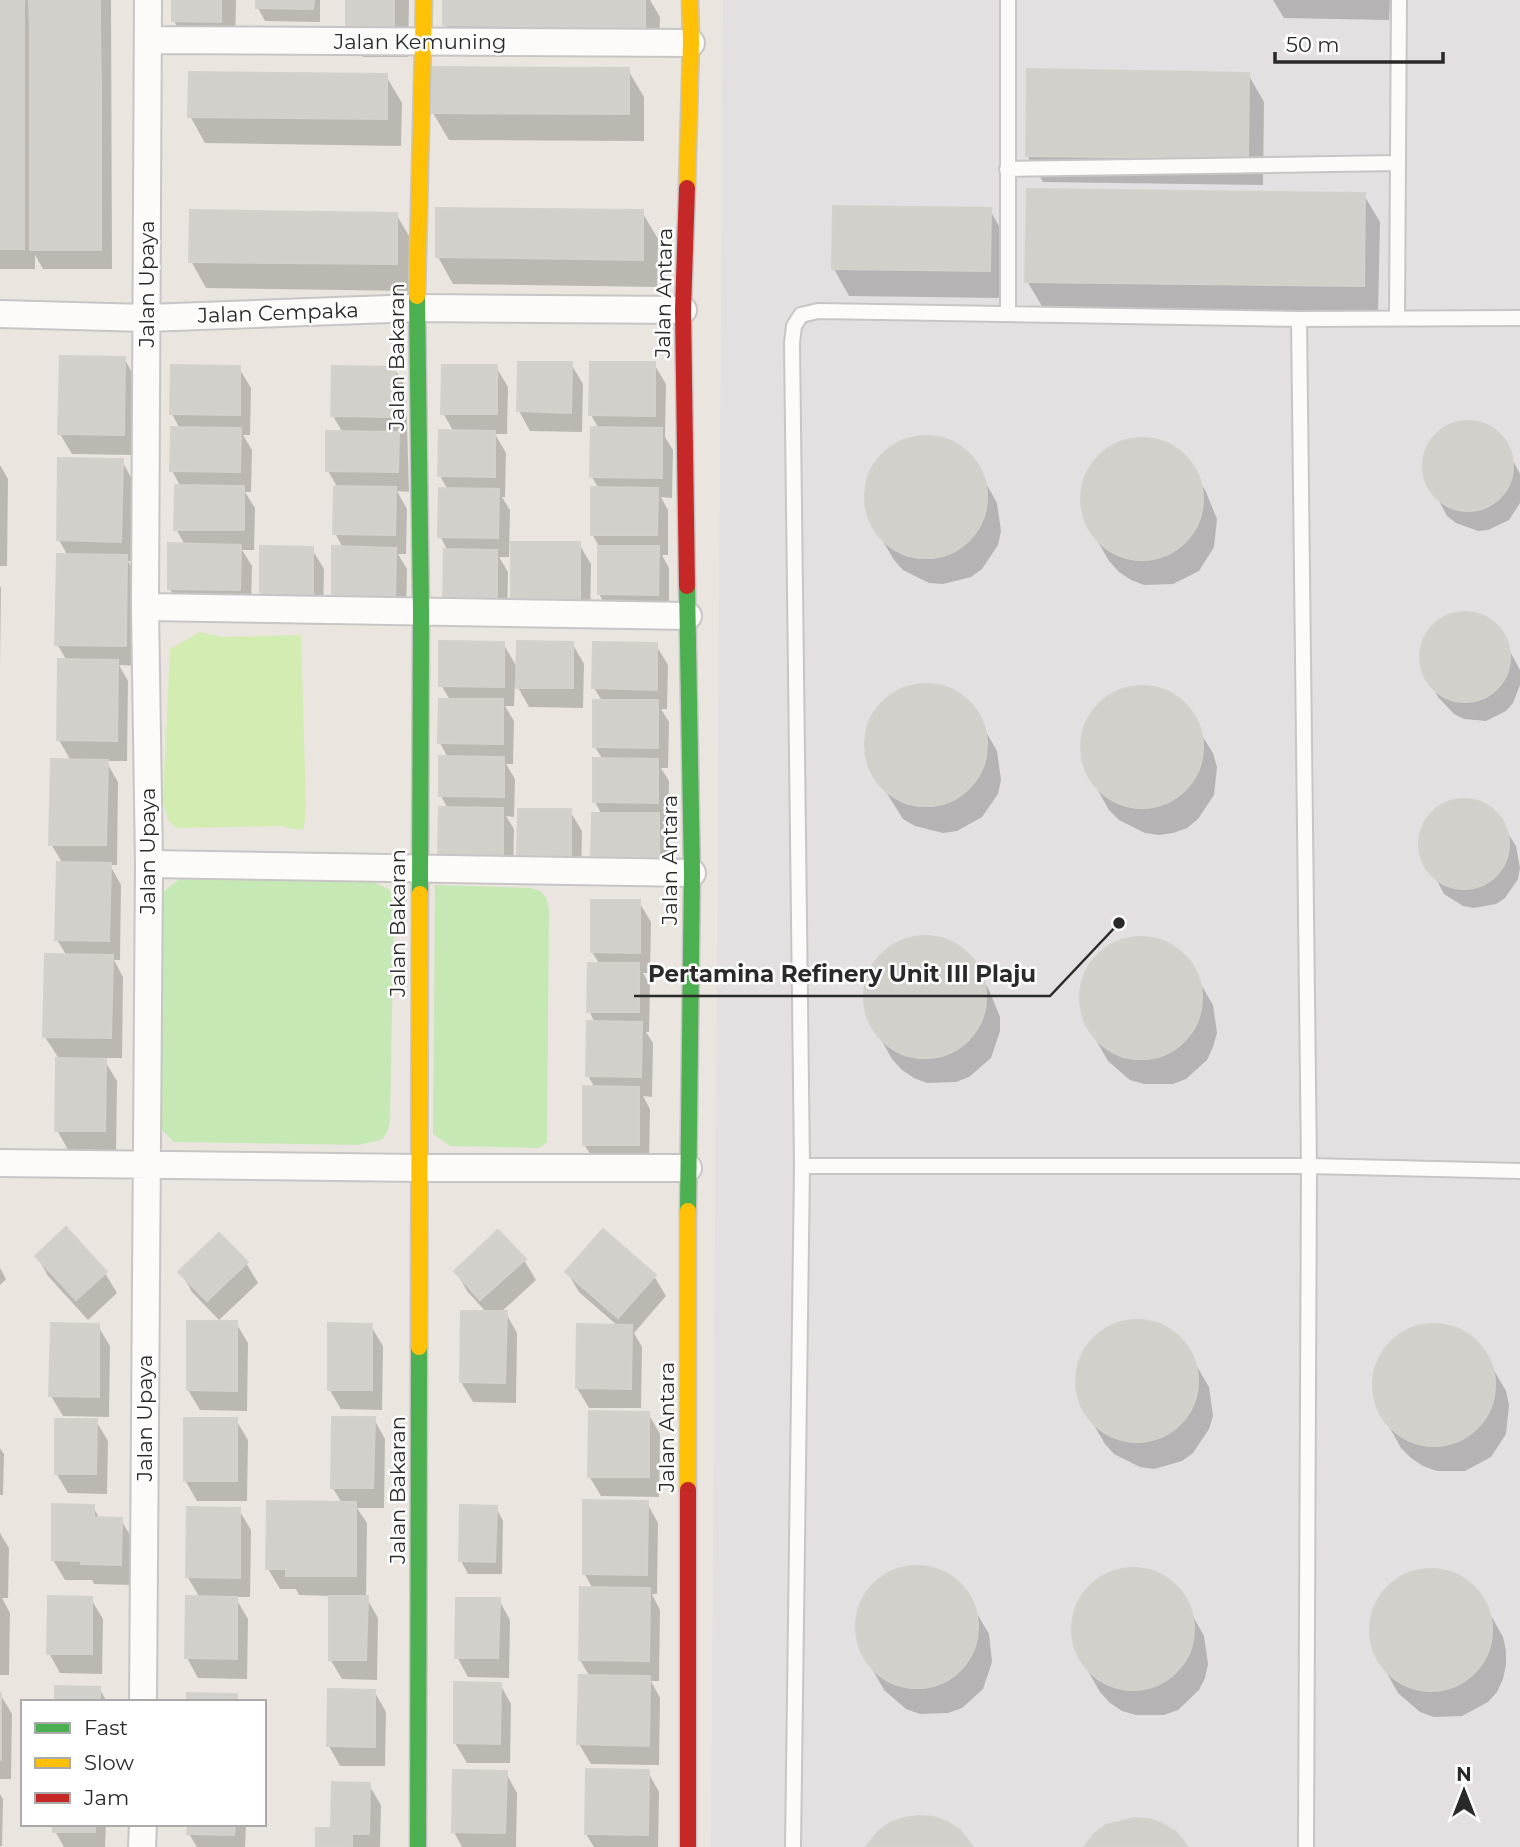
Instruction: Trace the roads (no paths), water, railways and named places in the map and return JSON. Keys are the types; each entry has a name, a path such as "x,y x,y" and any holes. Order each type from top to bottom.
{"street":[{"name":"Jalan Upaya","path":"143,1700 149,864 145,607 148,0"},
{"name":"Jalan Bakaran","path":"418,1847 421,612 417,308 424,0"},
{"name":"Jalan Antara","path":"688,1847 688,1168 692,873 683,310 690,0"},
{"name":"Jalan Kemuning","path":"149,40 691,43"},
{"name":"Jalan Cempaka","path":"0,314 147,318 417,308 683,310"},
{"path":"145,607 688,616"},
{"path":"149,864 692,873"},
{"path":"0,1163 688,1168"},
{"path":"142,1826 142,1847"}],"lane":[{"path":"1008,0 1008,314"},
{"path":"1397,317 1399,0"},
{"path":"1007,169 1397,163"},
{"path":"793,1847 802,1166 792,343 794,327 801,315 818,311 1299,319 1520,317"},
{"path":"1299,319 1309,1166 1306,1847"},
{"path":"802,1166 1309,1166 1520,1171"}],"place":[{"name":"Pertamina Refinery Unit III Plaju","path":"1119,923"}]}
